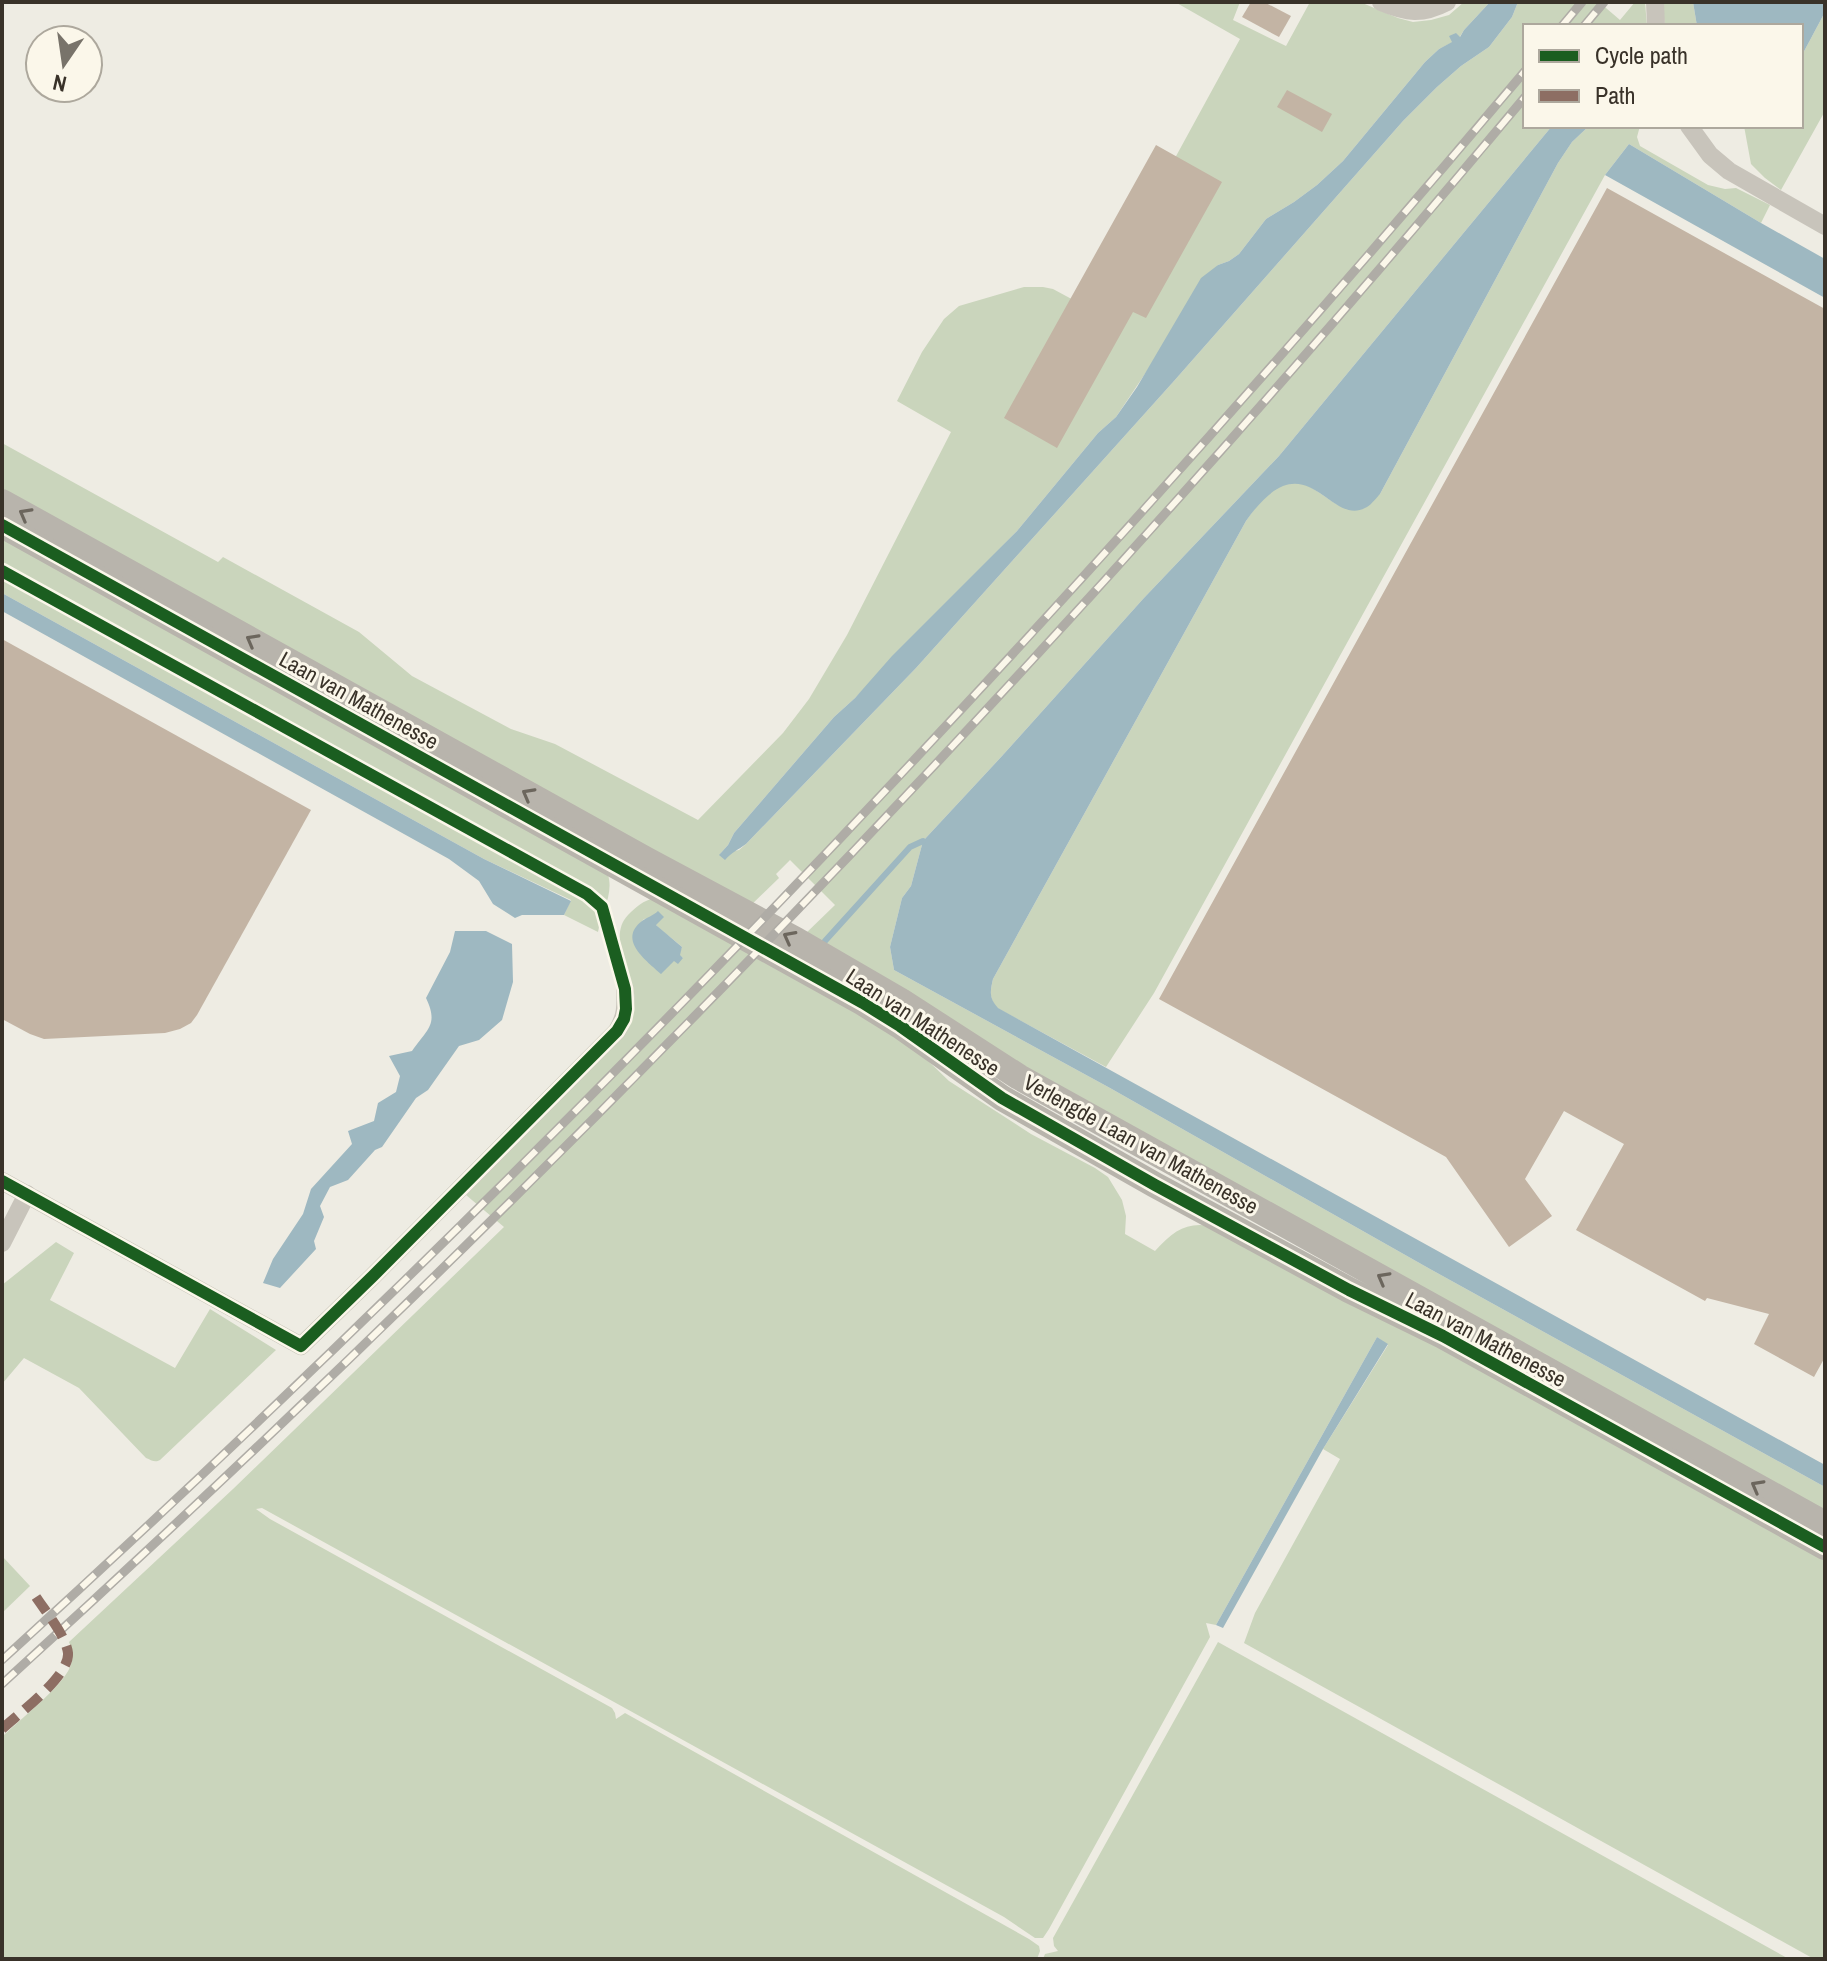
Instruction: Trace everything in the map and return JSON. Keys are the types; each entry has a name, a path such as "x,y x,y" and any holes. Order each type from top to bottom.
{"street":[{"path":"1381,2 1414,12 1433,9 1447,2"},
{"path":"1655,2 1656,24"},
{"path":"1690,128 1710,155 1729,171 1825,226"},
{"name":"Laan van Mathenesse","path":"2,502 857,976"},
{"name":"Laan van Mathenesse","path":"2,525 863,1003 1002,1098 1155,1185 1349,1290 1443,1336 1825,1547"},
{"name":"Verlengde Laan van Mathenesse","path":"857,976 1019,1077 1345,1257"},
{"path":"2,1181 301,1346 617,1031 626,1009 625,989"},
{"path":"2,1243 27,1194"},
{"name":"Laan van Mathenesse","path":"1345,1257 1825,1524"}],"green space":[{"path":"1175,2 1240,2 1233,20 1286,46 1310,2 1360,2 1413,22 1449,15 1464,2 1490,2 1459,38 1450,37 1453,42 1439,49 1425,62 1343,161 1317,185 1266,219 1239,254 1218,265 1116,417 1098,433 1017,531 834,717 734,833 720,854 739,850 746,844 916,668 1403,121 1461,66 1489,47 1512,17 1518,2 1599,2 1620,20 1635,2 1645,2 1647,24 1523,24 1523,128 1550,128 1279,456 1143,599 923,841 911,886 902,898 890,947 894,970 1825,1487 1825,1518 1037,1081 802,937 835,905 790,860 776,874 779,878 748,908 2,493 2,443 218,562 223,557 359,632 412,676 511,729 555,744 698,820 783,733 809,699 847,635 951,432 897,401 922,352 944,319 959,306 1024,287 1053,289 1092,310 1240,39"},
{"path":"1662,2 1693,2 1697,24 1665,24"},
{"path":"1825,12 1825,111 1781,190 1751,164 1744,128 1803,128 1803,53"},
{"path":"1587,128 1639,128 1637,137 1640,146 1708,185 1736,188 1770,205 1761,223 1629,144 1605,175 1154,993 1106,1067 997,1008 991,995 993,979 1246,521 1263,499 1285,484 1304,484 1338,505 1380,494 1572,142"},
{"path":"2,532 608,875 608,896 598,932 564,915 571,900 484,859 2,593"},
{"path":"654,898 894,1028 949,1081 1031,1134 1108,1177 1122,1200 1126,1216 1125,1234 1155,1251 1184,1228 1200,1225 1220,1228 1825,1557 1825,1959 1814,1959 1244,1643 1255,1613 1340,1459 1323,1449 1388,1345 1377,1337 1216,1625 1206,1623 1210,1637 1043,1938 1035,1938 1004,1917 262,1508 256,1509 612,1708 616,1719 625,1713 1029,1939 1039,1946 1037,1959 2,1959 2,1737 66,1675 72,1660 69,1642 233,1489 504,1227 466,1195 633,1011 634,993 622,953 620,933 628,915 640,904","holes":["650,918 682,947 679,955 683,958 674,960 633,935 644,919"]},
{"path":"56,1242 74,1253 50,1300 175,1368 210,1309 276,1350 160,1460 146,1458 79,1388 24,1358 2,1384 2,1285"},
{"path":"2,1556 30,1586 2,1613"},
{"path":"1218,1642 1789,1959 1043,1959 1045,1954 1058,1951 1053,1938"}],"water":[{"path":"1490,2 1518,2 1512,17 1489,47 1461,66 1403,121 916,668 746,844 725,860 719,855 734,833 834,717 1017,531 1098,433 1116,417 1201,278 1239,254 1266,219 1317,185 1343,161 1425,62 1452,42 1449,36 1456,33 1460,37"},
{"path":"1693,2 1825,2 1825,12 1803,53 1803,24 1697,24"},
{"path":"1550,128 1587,128 1572,142 1558,163 1380,494 1367,507 1353,511 1340,507 1301,484 1285,485 1267,496 1246,521 993,979 993,1001 998,1008 1825,1465 1825,1487 894,970 890,947 902,898 911,886 923,841 1143,599 1279,456"},
{"path":"1629,144 1825,259 1825,298 1605,175"},
{"path":"2,593 484,859 571,901 564,915 522,915 515,918 493,904 479,881 449,859 2,611"},
{"path":"658,911 664,917 656,925 682,947 680,955 683,958 678,964 674,961 661,974 642,957 633,943 632,935 642,921"},
{"path":"455,931 486,931 512,944 513,982 502,1020 479,1040 459,1046 428,1090 416,1098 382,1147 375,1150 348,1180 330,1187 320,1206 324,1217 314,1241 316,1249 280,1288 263,1283 273,1259 303,1214 311,1189 352,1144 348,1131 374,1121 378,1103 396,1092 400,1076 389,1056 412,1051 430,1026 430,1007 426,998 450,952"},
{"path":"1377,1337 1388,1344 1323,1449 1223,1628 1216,1625"}],"building":[{"path":"1251,2 1264,2 1291,16 1279,37 1242,17"},
{"path":"1287,90 1332,114 1322,132 1277,107"},
{"path":"1156,145 1222,182 1146,318 1133,312 1057,448 1004,418"},
{"path":"1607,188 1825,309 1825,1357 1814,1377 1754,1344 1769,1314 1707,1298 1705,1301 1576,1230 1624,1144 1564,1111 1525,1179 1552,1216 1509,1247 1446,1157 1159,999"},
{"path":"2,639 311,810 197,1015 180,1029 165,1033 44,1039 2,1019"}],"waterway":[{"path":"825,941 910,847 923,841"}],"railway":[{"path":"1564,24 1582,2"},
{"path":"1586,24 1604,2"},
{"path":"2,1660 204,1473 403,1282 790,891 979,691 1164,487 1346,281 1523,73"},
{"path":"2,1684 403,1307 791,917 980,717 1165,513 1347,307 1523,99"}],"marked path":[{"path":"2,1729 52,1683 66,1662 68,1653 64,1639 36,1597"}],"cycle path":[{"path":"2,525 863,1003 1002,1098 1155,1185 1349,1290 1443,1336 1825,1547"},
{"path":"2,571 587,894 602,907 625,989 626,1009 617,1031 301,1346 2,1181"}]}
